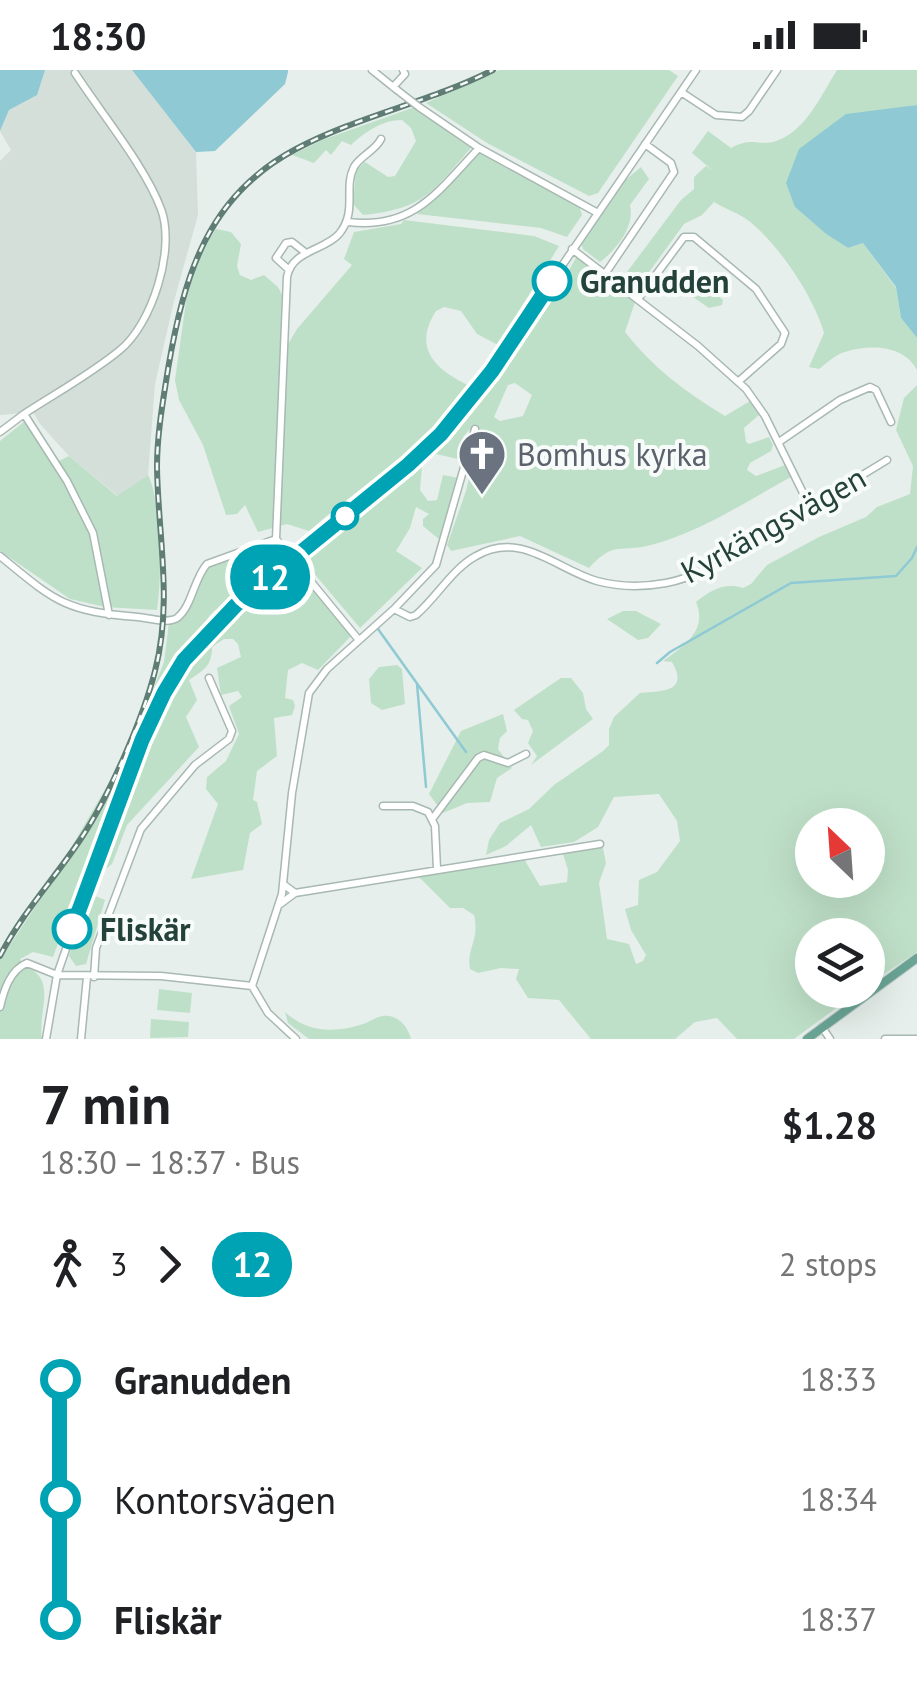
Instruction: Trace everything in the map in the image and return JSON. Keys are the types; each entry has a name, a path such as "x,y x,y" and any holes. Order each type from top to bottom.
{"main road":[{"path":"806,1039 917,958"}],"street":[{"path":"372,70 479,148 596,212"},
{"path":"395,88 405,74 403,70"},
{"path":"46,1039 56,975 142,740 184,660 212,628 447,428 492,371 596,212 696,70"},
{"path":"681,92 716,114 742,116 777,70"},
{"path":"0,432 122,348 149,314 160,281 163,213 75,74"},
{"path":"358,639 276,539 288,269 306,253 337,237 348,222 353,170 381,139"},
{"path":"605,274 674,172 671,162 645,144"},
{"path":"348,222 388,220 410,214 426,204 479,148"},
{"path":"638,299 684,237 692,236 756,289 785,332 782,344 739,381"},
{"path":"288,269 276,258 286,243 292,242 306,253"},
{"path":"572,249 739,381 760,406 810,507"},
{"path":"779,442 814,416 870,387 876,390 890,422"},
{"path":"24,414 68,481 93,534 109,615"},
{"path":"296,1039 268,1013 252,986 283,884 306,701 316,681 428,576 439,558 475,429"},
{"name":"Kyrkängsvägen","path":"394,608 416,615 468,561 488,550 504,547 528,550 608,584 646,586 678,580 711,567 887,460"},
{"path":"0,556 60,602 109,615 173,620 181,614 205,566 276,539"},
{"path":"81,1039 96,948 141,829 194,765 232,731 208,678"},
{"path":"437,869 433,818 478,758 484,754 508,763 526,754"},
{"path":"382,806 422,808 433,818"},
{"path":"278,906 296,893 600,844"},
{"path":"283,884 296,893"},
{"path":"0,1007 10,978 22,964 32,964 56,975 160,976 252,986"},
{"path":"822,1027 830,1039"},
{"path":"885,1039 917,1039"}],"shaded area":[{"path":"45,70 132,70 196,152 198,215 155,384 148,475 118,496 69,456 33,412 0,415 0,161 11,150 0,131 9,110 36,95"}],"green space":[{"path":"499,70 669,70 678,76 598,193 589,196 487,143 426,103"},
{"path":"837,70 917,70 917,105 891,110 795,207 848,248 863,243 896,288 901,318 917,338 917,370 895,351 875,348 842,353 819,369 809,367 824,333 804,288 760,231 714,202 702,215 684,224 639,286 624,276 681,200 694,189 694,177 706,166 712,170 692,153 708,131 731,148 745,143 770,143 786,136 812,111"},
{"path":"415,107 471,148 436,187 414,203 363,215 353,204 356,170 365,162 388,177 395,176 416,141 411,128 402,120 374,128 351,145 342,141 331,155 326,150 314,163 292,155 322,140"},
{"path":"480,151 580,208 582,215 567,237 541,228 417,214"},
{"path":"641,167 649,179 630,205 630,221 623,237 600,262 583,249 581,242 623,182"},
{"path":"404,220 534,236 559,246 498,345 477,334 461,311 444,307 436,311 426,337 427,348 439,366 472,387 435,429 394,464 309,531 287,524 258,532 245,505 237,514 226,515 203,445 179,400 175,380 188,287 199,254 216,229 231,232 241,244 237,266 240,275 251,280 264,275 278,287 282,295 280,358 297,329 352,265 344,259 354,232 401,224"},
{"path":"577,256 635,302 625,332 671,379 725,416 750,401 759,415 744,428 746,442 769,437 773,445 747,470 756,476 785,465 791,477 688,532 651,545 612,551 589,568 520,536 451,551 447,545 466,491 479,433 470,429 463,437 462,460 436,454 422,465 420,490 428,501 437,500 443,475 459,478 440,540 423,526 423,519 429,514 416,507 410,528 396,551 422,568 360,628 307,565 307,555 441,441 515,353","holes":["515,383 532,395 523,416 500,421 494,417 508,385"]},
{"path":"691,272 723,300 722,305 709,308 677,286 676,281"},
{"path":"917,385 917,952 885,974 885,918 795,918 795,1008 836,1008 794,1039 737,1039 717,1018 695,1022 675,1039 591,1039 559,1000 528,998 516,979 519,969 478,973 470,969 474,915 463,908 450,908 417,875 524,859 540,886 567,882 563,854 598,846 603,848 606,863 599,883 607,939 629,944 636,964 643,961 646,955 631,930 625,909 638,905 639,880 657,872 680,841 677,821 659,794 614,797 598,827 574,842 541,847 531,825 506,846 486,855 489,840 500,823 529,809 554,785 603,751 609,745 614,717 640,693 675,685 677,672 672,662 663,661 686,643 696,629 696,602 718,589 751,584 767,565 866,517 877,507 910,494 913,466 896,430 904,398"},
{"path":"25,421 53,464 69,456 117,496 148,475 160,541 157,610 105,607 70,599 0,551 0,441"},
{"path":"265,545 270,552 269,562 211,614 153,690 164,662 169,622 181,620 206,568"},
{"path":"288,568 299,571 352,635 318,670 302,663 288,670 285,698 293,700 295,706 292,715 274,718 277,756 257,771 253,800 257,802 262,824 250,833 243,870 191,879 218,804 206,789 207,777 226,761 239,734 229,706 242,697 238,691 221,695 217,668 241,657 238,644 233,639 224,639 212,647 206,667 189,680 197,700 186,717 199,747 127,825 112,864 100,874 144,743 186,660 202,648 235,610"},
{"path":"623,611 636,611 661,624 648,638 638,640 607,619"},
{"path":"397,665 402,669 405,704 382,710 371,703 369,679 379,667"},
{"path":"561,678 571,678 583,693 593,719 531,765 537,756 528,743 533,731 528,720 514,710"},
{"path":"503,714 507,731 500,738 498,749 512,768 497,778 490,802 467,803 443,813 429,794 461,731"},
{"path":"135,738 53,957 33,952 20,959 44,987 42,1039 0,1039 0,960 47,889"},
{"path":"88,893 105,900 86,964 76,966 69,956"},
{"path":"159,989 192,993 190,1013 157,1010"},
{"path":"285,1012 302,1024 330,1030 393,1017 401,1022 411,1039 309,1039 288,1023"},
{"path":"151,1019 189,1022 188,1037 150,1038"}],"water":[{"path":"0,70 45,70 37,95 9,110 0,131"},
{"path":"132,70 288,72 285,84 215,151 196,152"},
{"path":"917,105 917,338 901,318 896,287 863,243 848,248 826,234 795,207 786,183 799,149 846,114"}],"waterway":[{"path":"657,663 791,583 896,576 917,547"},
{"path":"378,629 466,752"},
{"path":"417,684 426,787"}],"railway":[{"path":"0,956 103,801 150,690 163,620 158,442 174,335 192,271 205,242 241,190 296,149 493,70"}],"bus line":[{"name":"12","path":"72,929 142,740 184,660 253,590 441,434 492,371 552,281"}],"place":[{"name":"Granudden","path":"552,281"},
{"name":"Bomhus kyrka","path":"482,496"},
{"name":"Fliskär","path":"72,929"}]}
